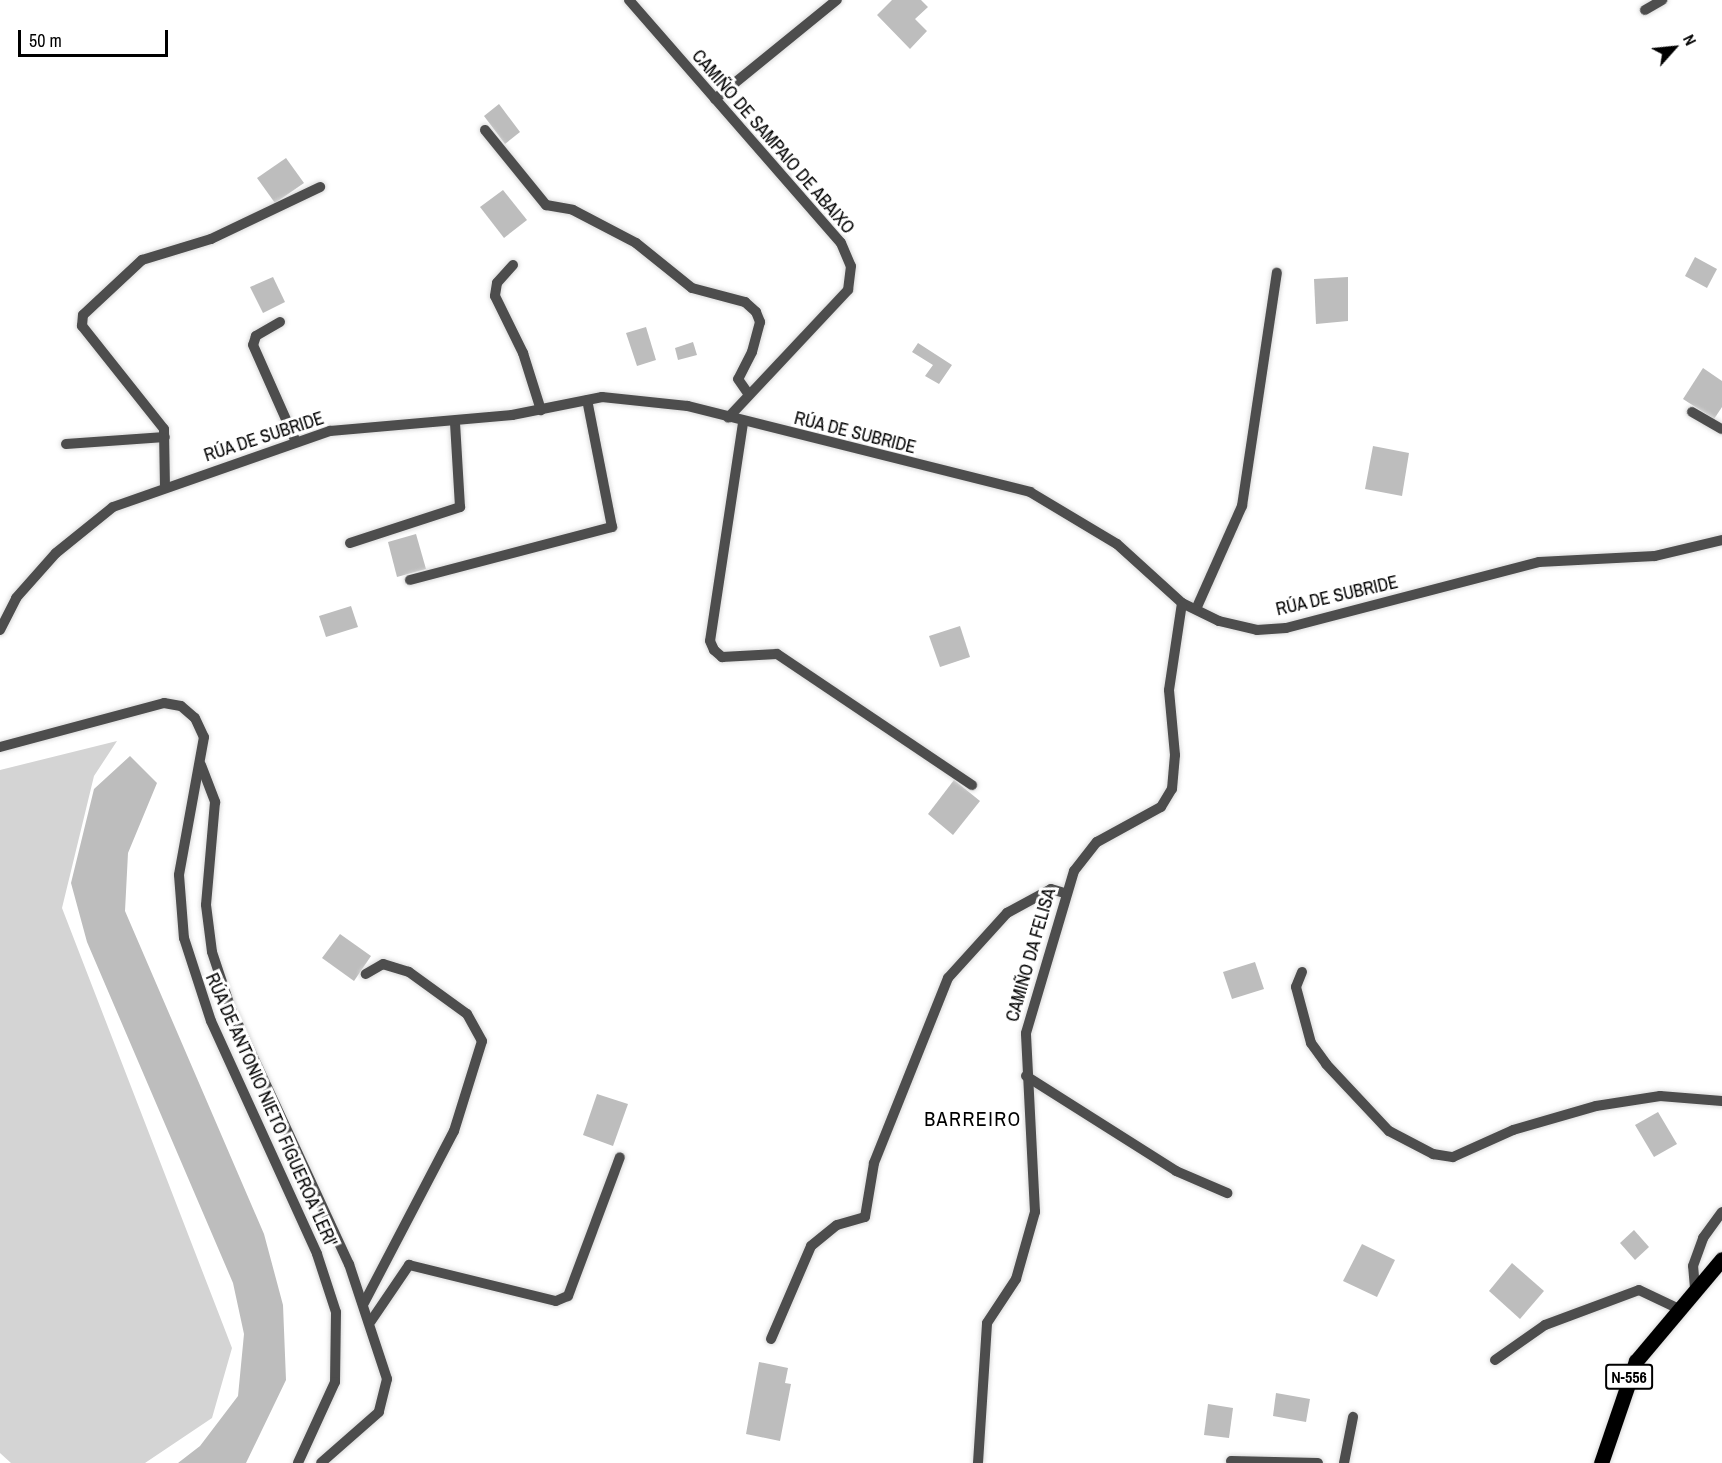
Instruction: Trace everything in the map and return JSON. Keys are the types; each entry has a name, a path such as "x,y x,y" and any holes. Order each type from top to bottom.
{"main road":[{"name":"N-556","path":"1601,1463 1636,1361 1677,1308 1722,1259"}],"street":[{"name":"CAMIÑO DE SAMPAIO DE ABAIXO","path":"629,0 841,243 851,266 848,290 728,418"},
{"path":"715,99 837,0"},
{"path":"1645,10 1662,0"},
{"path":"485,130 546,206 573,210 636,243 692,288 746,302 756,312 760,322 752,352 738,379 749,395"},
{"path":"165,488 165,437 82,326 83,315 142,260 211,239 320,187"},
{"path":"513,265 497,284 495,296 524,353 541,410"},
{"path":"1197,607 1242,506 1262,398 1277,273"},
{"path":"280,322 256,336 253,345 295,440"},
{"path":"410,580 612,526 587,400"},
{"name":"RÚA DE SUBRIDE","path":"0,630 3,613 56,553 113,507 295,440 363,427 455,423 541,410 587,400 649,400 1030,492 1118,544 1182,603 1197,607 1219,621 1257,630 1286,628 1539,562 1654,555 1722,540"},
{"path":"1692,412 1722,429"},
{"path":"350,543 460,507 455,423"},
{"path":"743,423 710,641 714,650 722,657 777,654 972,785"},
{"path":"66,444 165,437"},
{"name":"CAMIÑO DA FELISA","path":"978,1463 987,1323 1016,1279 1035,1212 1026,1076 1026,1033 1064,893 1097,842 1161,807 1172,789 1176,755 1170,690 1182,603"},
{"name":"RÚA DE ANTONIO NIETO FIGUEROA 'LERI'","path":"0,747 164,703 181,706 195,718 204,737 201,764 179,875 192,968 210,1021 317,1254 336,1312 335,1382 298,1463"},
{"path":"201,764 215,802 206,905 212,952 231,1009 364,1303 387,1379 386,1400 321,1463"},
{"path":"771,1339 810,1246 837,1225 865,1217 874,1162 948,978 1007,913 1051,890 1064,893"},
{"path":"364,1303 454,1131 482,1041 467,1014 409,972 383,964 366,974"},
{"path":"1302,972 1296,987 1311,1043 1326,1064 1389,1131 1433,1155 1453,1157 1514,1130 1605,1104 1660,1096 1722,1101"},
{"path":"1026,1076 1176,1171 1227,1193"},
{"path":"371,1321 409,1264 556,1301 568,1296 621,1156"},
{"path":"1695,1288 1694,1266 1703,1238 1722,1212"},
{"path":"1495,1360 1545,1325 1639,1290 1677,1308"},
{"path":"1344,1463 1353,1417"},
{"path":"1232,1461 1318,1463"}],"shaded area":[{"path":"117,741 94,776 62,908 232,1348 212,1418 145,1463 11,1463 0,1453 0,770"}],"building":[{"path":"892,0 921,0 928,7 915,19 927,31 910,49 877,15"},
{"path":"499,104 520,132 505,144 484,116"},
{"path":"286,158 304,183 275,203 257,178"},
{"path":"503,190 527,220 504,238 480,207"},
{"path":"1695,257 1717,269 1707,288 1685,276"},
{"path":"273,277 285,302 263,313 250,287"},
{"path":"1348,277 1348,321 1316,324 1314,279"},
{"path":"646,327 656,360 637,366 626,333"},
{"path":"693,342 697,355 678,360 675,348"},
{"path":"918,343 952,365 939,384 925,376 933,365 912,352"},
{"path":"1703,368 1722,381 1722,407 1714,419 1683,399"},
{"path":"1373,446 1409,453 1402,496 1365,489"},
{"path":"416,534 426,569 397,577 388,542"},
{"path":"351,606 358,627 326,637 319,616"},
{"path":"960,626 970,657 940,667 929,636"},
{"path":"130,756 157,783 128,853 125,911 264,1234 283,1305 286,1380 246,1463 178,1463 200,1446 238,1396 244,1334 233,1283 87,942 71,883 94,789"},
{"path":"954,780 980,801 953,835 928,814"},
{"path":"340,934 371,956 354,981 322,958"},
{"path":"1255,962 1264,989 1232,999 1223,972"},
{"path":"597,1094 628,1104 613,1146 583,1135"},
{"path":"1658,1112 1677,1144 1654,1157 1635,1125"},
{"path":"1634,1230 1649,1247 1635,1260 1620,1243"},
{"path":"1362,1244 1395,1260 1377,1297 1343,1281"},
{"path":"1512,1263 1544,1291 1520,1319 1489,1291"},
{"path":"759,1362 788,1368 785,1383 791,1384 780,1441 746,1434"},
{"path":"1276,1393 1310,1399 1306,1422 1273,1416"},
{"path":"1208,1404 1233,1408 1229,1438 1204,1435"}],"district":[{"name":"BARREIRO","path":"973,1118"}]}
